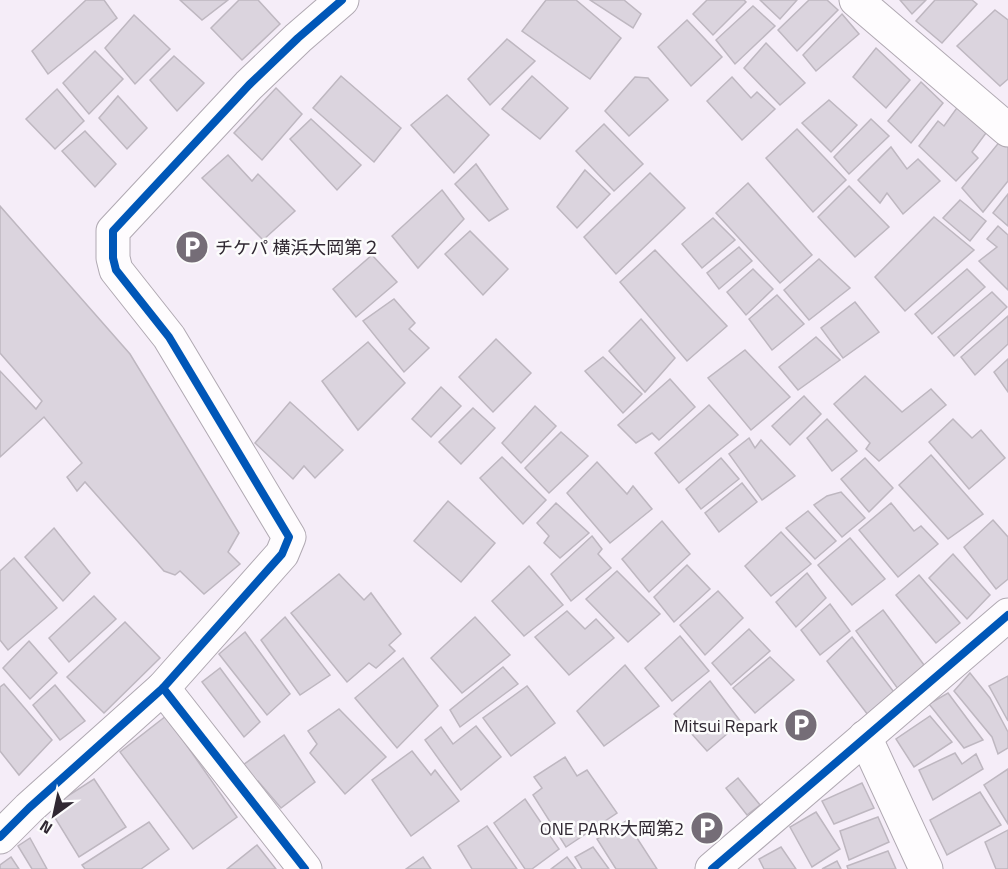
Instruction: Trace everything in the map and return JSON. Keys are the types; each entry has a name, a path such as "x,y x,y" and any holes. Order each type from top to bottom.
{"street":[{"path":"0,837 29,808 163,688 282,554 288,537 170,337 116,270 113,258 113,231 249,86 298,38 342,0"},
{"path":"856,0 1008,130"},
{"path":"712,869 1008,615"},
{"path":"163,688 305,869"},
{"path":"865,737 926,869"}],"building":[{"path":"86,0 104,0 117,18 48,74 32,51"},
{"path":"180,0 228,0 202,20"},
{"path":"239,0 258,0 280,24 242,60 211,28"},
{"path":"546,0 576,0 621,38 590,79 522,31"},
{"path":"590,0 624,0 641,14 633,28"},
{"path":"707,0 744,0 746,2 713,35 693,14"},
{"path":"760,0 797,0 780,19"},
{"path":"809,0 827,0 838,10 797,51 778,30"},
{"path":"900,0 926,0 912,14"},
{"path":"935,0 972,0 977,4 942,43 916,21"},
{"path":"753,6 775,26 735,64 716,40"},
{"path":"995,10 1008,20 1008,79 1000,86 957,46"},
{"path":"842,14 859,34 816,71 803,55"},
{"path":"134,15 170,49 135,84 105,48"},
{"path":"687,20 722,57 691,86 658,47"},
{"path":"507,39 535,61 490,105 468,79"},
{"path":"766,43 805,83 780,105 744,68"},
{"path":"876,48 910,80 886,108 853,77"},
{"path":"95,51 123,79 89,114 63,83"},
{"path":"174,56 204,83 177,111 150,80"},
{"path":"341,76 401,128 374,162 313,108"},
{"path":"532,76 568,108 540,139 502,109"},
{"path":"635,77 648,78 668,100 629,136 605,111"},
{"path":"732,77 751,98 757,92 775,109 742,140 707,101"},
{"path":"921,82 943,103 911,143 888,121"},
{"path":"276,88 302,114 262,160 234,133"},
{"path":"57,89 84,121 55,149 26,119"},
{"path":"447,95 489,135 454,173 411,125"},
{"path":"118,96 147,128 127,149 99,118"},
{"path":"829,100 857,125 831,152 802,123"},
{"path":"959,105 989,129 972,152 978,158 956,181 919,146 938,121 944,126"},
{"path":"311,119 361,165 337,190 290,139"},
{"path":"871,119 889,136 849,174 834,157"},
{"path":"604,124 643,164 614,191 576,151"},
{"path":"797,129 846,180 813,212 766,158"},
{"path":"85,131 116,164 95,187 62,151"},
{"path":"1001,140 1008,146 1008,181 983,212 962,188"},
{"path":"891,147 907,169 918,159 940,181 903,214 887,193 880,203 858,180"},
{"path":"228,155 252,181 258,174 295,211 263,240 202,178"},
{"path":"476,164 508,209 489,221 455,184"},
{"path":"585,170 610,194 577,228 557,207"},
{"path":"650,173 685,208 616,274 584,237"},
{"path":"748,183 812,255 780,283 716,213"},
{"path":"849,186 889,227 855,257 818,217"},
{"path":"442,190 464,219 418,268 392,236"},
{"path":"1008,194 1008,226 993,213"},
{"path":"960,200 986,221 970,241 943,218"},
{"path":"0,206 130,354 239,533 228,552 240,564 204,594 180,571 175,575 164,571 85,482 77,491 67,477 82,463 44,417 0,457 0,371 36,409 42,401 0,353"},
{"path":"934,217 974,250 905,311 875,277"},
{"path":"713,218 735,240 702,268 682,244"},
{"path":"998,226 1008,235 1008,290 979,261 997,247 987,239"},
{"path":"470,231 508,269 483,295 445,254"},
{"path":"739,247 752,261 719,289 707,273"},
{"path":"655,250 727,326 687,361 620,282"},
{"path":"372,255 397,282 356,317 333,289"},
{"path":"819,259 850,288 809,320 784,290"},
{"path":"753,269 773,289 746,315 727,292"},
{"path":"967,269 985,287 932,334 915,314"},
{"path":"992,292 1007,307 954,356 938,337"},
{"path":"777,295 804,324 772,350 749,319"},
{"path":"394,299 415,323 409,329 429,348 404,372 363,321"},
{"path":"855,302 879,332 843,358 821,328"},
{"path":"1008,316 1008,344 975,375 961,357"},
{"path":"641,319 675,358 645,392 609,351"},
{"path":"816,337 840,360 798,390 779,367"},
{"path":"496,339 531,373 493,412 459,377"},
{"path":"368,342 405,383 358,430 322,381"},
{"path":"745,350 790,397 751,430 708,378"},
{"path":"603,357 642,394 623,413 585,371"},
{"path":"1008,359 1008,392 994,372"},
{"path":"865,376 902,412 931,389 946,405 879,461 866,449 870,443 834,404"},
{"path":"670,379 695,407 659,440 652,433 636,443 618,425"},
{"path":"441,387 461,406 431,437 412,419"},
{"path":"804,396 821,414 790,445 772,426"},
{"path":"290,402 343,450 315,478 304,466 293,479 255,443"},
{"path":"709,405 738,435 679,483 655,453"},
{"path":"535,406 556,426 521,463 502,443"},
{"path":"473,408 495,428 461,464 439,442"},
{"path":"827,419 857,451 832,471 807,438"},
{"path":"953,419 972,438 981,430 1005,458 969,489 929,442"},
{"path":"561,432 588,456 549,493 525,468"},
{"path":"749,438 755,448 761,440 795,476 762,500 729,454"},
{"path":"931,455 983,514 948,539 899,485"},
{"path":"502,457 546,500 523,524 480,478"},
{"path":"721,458 739,479 701,509 686,489"},
{"path":"865,458 893,488 869,512 841,479"},
{"path":"597,462 627,494 633,486 652,509 610,543 567,493"},
{"path":"742,483 757,502 719,532 705,513"},
{"path":"841,492 865,518 842,537 814,505 827,496"},
{"path":"448,501 495,543 461,582 414,541"},
{"path":"556,503 589,533 560,558 544,543 549,536 537,523"},
{"path":"891,503 914,531 921,526 938,544 898,577 859,530"},
{"path":"808,511 836,541 815,559 786,528"},
{"path":"993,520 1008,537 1008,579 996,589 964,547"},
{"path":"662,521 690,554 649,592 622,559"},
{"path":"54,528 90,573 63,601 25,557"},
{"path":"781,532 811,564 771,596 745,566"},
{"path":"592,536 602,549 598,554 611,568 571,601 551,574"},
{"path":"850,538 885,579 852,605 818,565"},
{"path":"953,554 990,595 967,619 929,578"},
{"path":"14,558 57,608 8,650 0,640 0,571"},
{"path":"687,565 710,589 674,622 654,597"},
{"path":"529,566 563,605 524,636 492,601"},
{"path":"617,571 660,614 628,642 586,599"},
{"path":"807,573 826,598 796,627 776,602"},
{"path":"339,574 364,600 371,593 401,634 389,645 395,651 376,668 369,663 347,682 291,613"},
{"path":"919,575 960,623 936,643 896,595"},
{"path":"718,591 743,618 705,655 680,625"},
{"path":"94,596 116,619 69,662 49,638"},
{"path":"830,604 850,631 820,655 801,630"},
{"path":"883,610 924,665 898,689 856,631"},
{"path":"567,611 585,629 596,619 614,638 569,675 535,637"},
{"path":"285,617 330,675 300,695 261,640"},
{"path":"475,617 510,655 462,693 431,658"},
{"path":"125,622 160,658 104,713 67,677"},
{"path":"749,629 770,651 731,685 712,663"},
{"path":"245,632 290,694 267,715 219,654"},
{"path":"680,636 709,671 672,701 645,668"},
{"path":"852,637 897,696 868,715 827,661"},
{"path":"29,641 57,673 30,699 3,668"},
{"path":"770,657 794,680 755,713 733,688"},
{"path":"403,658 438,706 397,748 355,698"},
{"path":"625,665 659,706 604,746 577,711"},
{"path":"503,667 518,684 460,727 450,710"},
{"path":"220,668 260,722 244,737 202,682"},
{"path":"970,673 990,698 1008,732 1008,748 998,754 992,737 954,691"},
{"path":"1008,676 1008,721 989,686"},
{"path":"710,681 741,722 707,751 674,714"},
{"path":"4,684 52,740 19,775 0,751 0,687"},
{"path":"55,685 85,721 60,740 33,705"},
{"path":"527,686 555,723 511,756 483,718"},
{"path":"948,693 983,740 964,748 929,704"},
{"path":"339,709 386,757 345,794 310,753 317,744 308,731"},
{"path":"166,716 237,817 193,849 120,752"},
{"path":"930,716 952,742 914,767 896,739"},
{"path":"476,726 501,757 461,790 425,740 441,727 453,744"},
{"path":"284,735 315,782 281,808 258,781 253,786 243,765"},
{"path":"412,751 431,775 435,770 459,801 411,836 372,780"},
{"path":"955,753 962,764 976,754 983,769 933,800 919,770"},
{"path":"565,757 577,776 587,770 617,813 566,847 533,795 542,788 534,777"},
{"path":"1008,769 1008,824 984,785"},
{"path":"738,778 760,805 747,815 726,788"},
{"path":"94,779 126,827 79,857 49,808"},
{"path":"862,783 874,808 834,824 822,801"},
{"path":"980,792 1001,825 947,855 930,820"},
{"path":"525,799 559,849 532,869 525,869 494,823"},
{"path":"816,812 840,849 812,867 790,827"},
{"path":"878,817 889,842 849,860 840,831"},
{"path":"626,821 657,869 616,869 597,839"},
{"path":"149,822 169,849 141,869 85,869 82,865"},
{"path":"487,826 517,869 472,869 458,846"},
{"path":"1008,830 1008,869 996,869 985,842"},
{"path":"30,838 47,869 32,869 18,846"},
{"path":"257,845 276,869 227,869"},
{"path":"593,847 609,869 582,869 575,857"},
{"path":"781,847 796,869 764,869 759,859"},
{"path":"888,851 896,869 848,869 847,866"},
{"path":"11,857 19,869 0,869 0,865"},
{"path":"423,857 431,869 406,869"},
{"path":"567,857 576,869 551,869"},
{"path":"837,861 841,869 822,869"}],"cycle path":[{"path":"0,837 29,808 163,688 282,554 289,537 169,337 116,270 113,258 113,231 249,85 342,0"},
{"path":"712,869 1008,615"},
{"path":"163,688 305,869"}],"place":[{"name":"チケパ 横浜大岡第２","path":"192,247"},
{"name":"Mitsui Repark","path":"801,725"},
{"name":"ONE PARK大岡第2","path":"707,828"}]}
